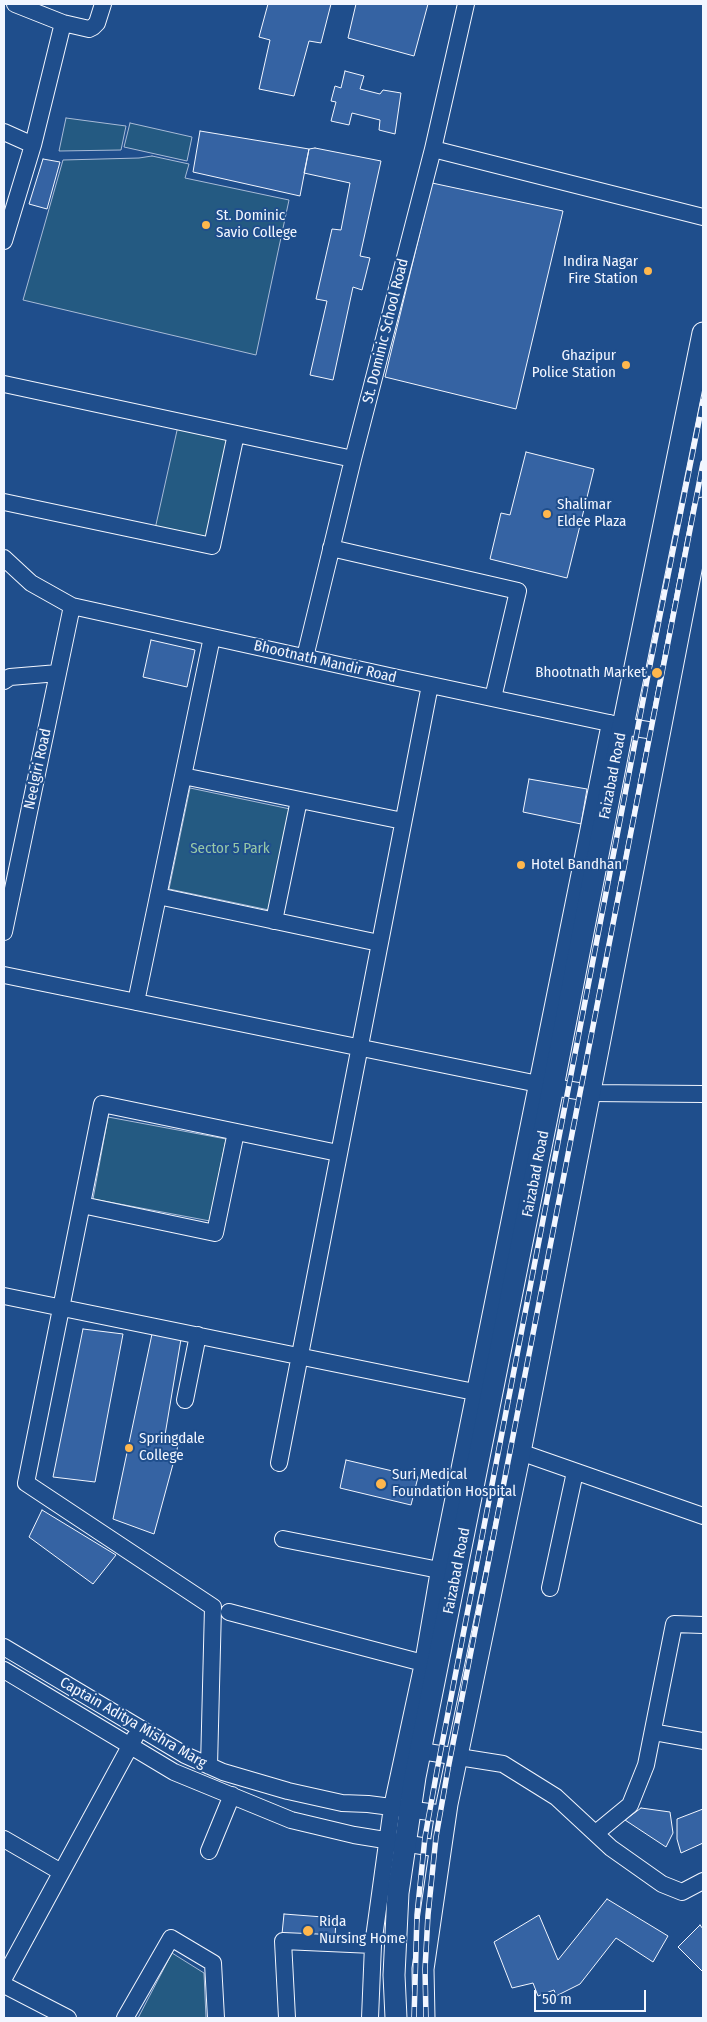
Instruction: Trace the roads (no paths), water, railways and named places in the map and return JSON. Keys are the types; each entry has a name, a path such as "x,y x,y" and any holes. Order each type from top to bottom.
{"main road":[{"name":"Faizabad Road","path":"396,2018 394,1975 398,1893 396,1842 401,1808 421,1751 483,1394 616,725 703,333"},
{"path":"424,2018 423,1969 446,1814 520,1452 703,508"}],"street":[{"path":"15,4 63,23 88,29 97,23 103,4"},
{"name":"St. Dominic School Road","path":"305,657 353,459 433,149 466,4"},
{"path":"4,242 33,146 63,23"},
{"path":"4,132 33,146"},
{"path":"433,149 703,217"},
{"path":"4,384 353,459"},
{"path":"4,502 212,546 236,434"},
{"path":"331,548 518,591 493,698"},
{"name":"Bhootnath Mandir Road","path":"4,558 31,583 72,606 616,725 660,732"},
{"name":"Neelgiri Road","path":"4,932 72,606"},
{"path":"136,1002 212,637"},
{"path":"4,681 10,677 58,674"},
{"path":"279,1463 430,685"},
{"path":"183,776 403,821"},
{"path":"274,921 299,800"},
{"path":"158,896 379,943"},
{"path":"4,976 545,1086 590,1093 703,1094"},
{"path":"208,1766 212,1607 26,1484 102,1104 338,1153"},
{"path":"82,1205 215,1233 236,1132"},
{"path":"4,1296 483,1394 439,1570 401,1808"},
{"path":"185,1400 198,1335"},
{"path":"520,1452 703,1516"},
{"path":"550,1588 576,1472"},
{"path":"283,1540 439,1570"},
{"path":"229,1612 423,1663"},
{"path":"596,1833 630,1805 646,1765 674,1624 703,1625"},
{"name":"Captain Aditya Mishra Marg","path":"4,1647 185,1755 223,1772 288,1792 342,1803 446,1814"},
{"name":"Captain Aditya Mishra Marg","path":"4,1670 174,1772 291,1820 354,1834 440,1849"},
{"path":"4,1978 139,1728"},
{"path":"653,1732 703,1741"},
{"path":"421,1751 503,1764 556,1797 611,1848 662,1884 682,1892 703,1881"},
{"path":"209,1851 232,1795"},
{"path":"4,1839 61,1872"},
{"path":"370,2018 373,1945 396,1842"},
{"path":"125,2018 171,1938 212,1963 216,2018"},
{"path":"287,2018 283,1941 373,1945"},
{"path":"4,1985 68,2018"}],"railway":[{"path":"414,2018 417,1915 425,1837 647,680 703,401"},
{"path":"426,2018 425,1969 428,1915 436,1837 448,1769 703,463"}],"place":[{"name":"St. Dominic Savio College","path":"206,225"},
{"name":"Indira Nagar Fire Station","path":"648,271"},
{"name":"Ghazipur Police Station","path":"626,365"},
{"name":"Shalimar Eldee Plaza","path":"547,514"},
{"name":"Bhootnath Market","path":"657,673"},
{"name":"Hotel Bandhan","path":"521,865"},
{"name":"Springdale College","path":"129,1448"},
{"name":"Suri Medical Foundation Hospital","path":"381,1484"},
{"name":"Rida Nursing Home","path":"308,1931"}],"park label":[{"name":"Sector 5 Park","path":"230,849"}]}
